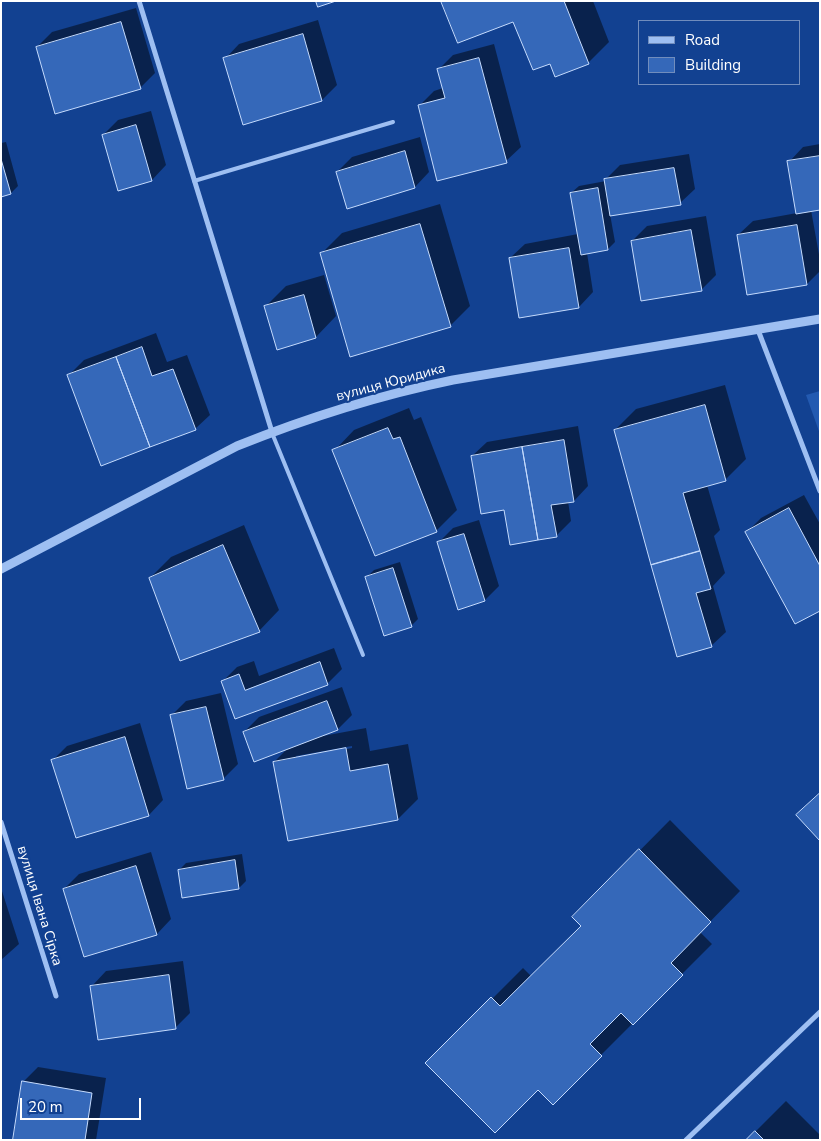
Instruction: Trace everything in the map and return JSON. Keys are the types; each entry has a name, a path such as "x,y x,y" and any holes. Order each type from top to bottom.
{"street":[{"path":"139,1 272,432"},
{"name":"вулиця Юридика","path":"1,569 237,446 272,432 340,410 416,388 820,320"},
{"path":"758,330 820,492"},
{"name":"вулиця Івана Сірка","path":"1,822 56,996"},
{"path":"686,1140 820,1012"}],"lane":[{"path":"194,181 393,122"},
{"path":"272,432 363,655"}],"shaded area":[{"path":"820,391 820,434 806,395"}],"building":[{"path":"316,1 336,1 318,7"},
{"path":"441,1 564,1 589,64 555,77 550,64 533,70 513,22 458,43"},
{"path":"121,22 141,89 55,114 36,47"},
{"path":"303,34 322,101 243,125 223,58"},
{"path":"479,58 507,163 437,181 418,105 445,98 437,69"},
{"path":"136,125 152,181 118,191 102,135"},
{"path":"405,151 415,188 347,209 336,172"},
{"path":"820,156 820,210 796,214 787,161"},
{"path":"1,159 11,194 1,197"},
{"path":"674,168 681,205 610,216 604,179"},
{"path":"598,188 608,250 581,255 570,193"},
{"path":"420,224 451,327 350,357 320,253"},
{"path":"797,225 807,285 747,295 737,235"},
{"path":"691,230 702,291 641,301 631,241"},
{"path":"569,248 579,308 519,318 509,258"},
{"path":"304,295 316,338 277,350 264,306"},
{"path":"142,347 152,376 173,369 196,430 150,447 116,357"},
{"path":"116,357 150,447 101,466 67,375"},
{"path":"705,405 726,481 683,493 700,551 651,565 614,430"},
{"path":"388,428 393,439 400,437 437,532 375,556 332,450"},
{"path":"564,440 574,502 551,505 557,537 538,540 522,447"},
{"path":"522,447 538,540 510,545 504,510 481,514 471,456"},
{"path":"789,508 820,566 820,611 795,624 745,532"},
{"path":"464,534 485,601 458,610 437,542"},
{"path":"223,545 260,632 180,661 149,578"},
{"path":"700,551 711,589 696,593 712,647 677,657 651,565"},
{"path":"393,568 412,627 384,636 365,577"},
{"path":"320,662 328,685 235,719 221,681 239,674 245,690"},
{"path":"327,701 338,730 254,762 243,732"},
{"path":"206,707 224,780 187,789 170,715"},
{"path":"125,737 149,816 76,838 51,760"},
{"path":"346,748 350,771 388,764 398,820 288,841 273,762"},
{"path":"820,793 820,841 796,815"},
{"path":"639,849 711,922 671,963 683,975 633,1025 621,1013 590,1044 602,1056 553,1105 538,1090 495,1133 425,1063 491,997 500,1006 581,926 572,917"},
{"path":"235,860 239,889 182,898 178,870"},
{"path":"136,866 157,935 84,957 63,889"},
{"path":"169,975 176,1029 98,1040 90,986"},
{"path":"22,1081 92,1093 85,1140 13,1140"},
{"path":"755,1131 764,1140 746,1140"}]}
